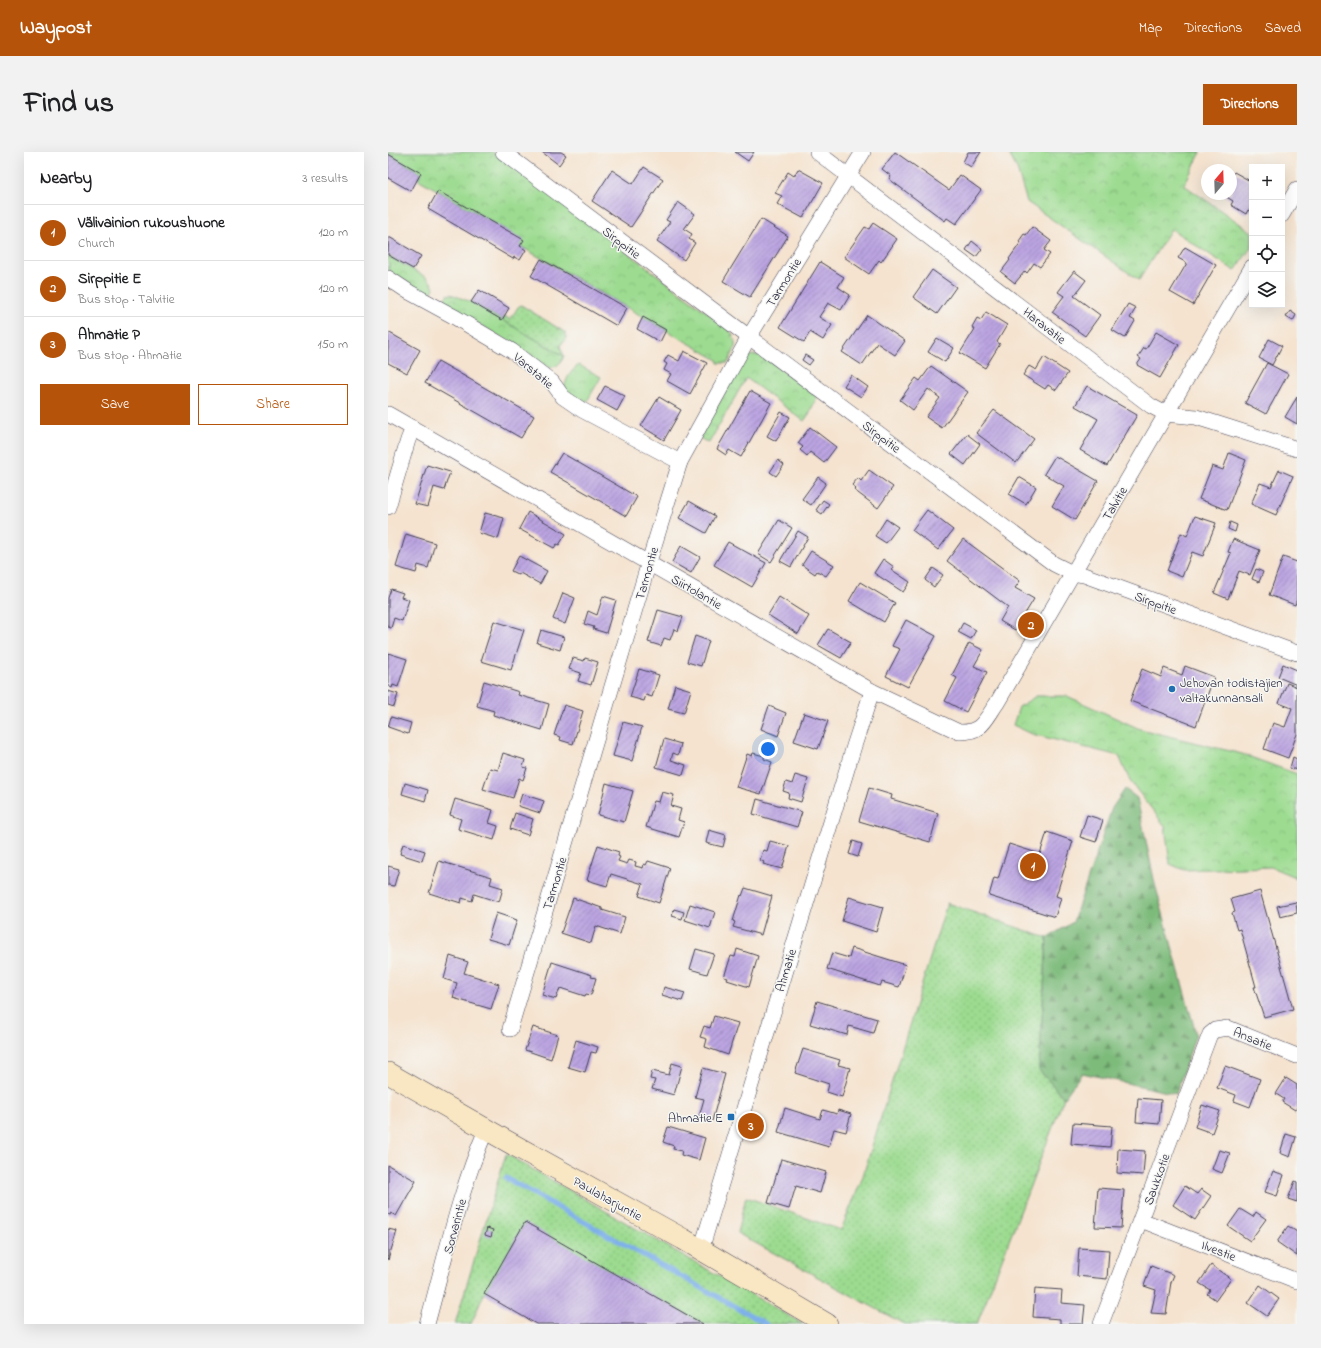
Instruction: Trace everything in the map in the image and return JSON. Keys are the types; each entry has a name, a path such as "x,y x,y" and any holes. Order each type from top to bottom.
{"street":[{"name":"Sirppitie","path":"503,152 1054,564 1072,573 1084,575 1297,653"},
{"name":"Haravatie","path":"817,152 1151,406 1166,414 1196,418 1297,449"},
{"name":"Tarmontie","path":"510,1029 648,564 680,462 749,337 863,152"},
{"path":"1288,215 1297,189"},
{"name":"Talvitie","path":"970,732 976,730 982,725 997,703 1249,272"},
{"name":"Varstatie","path":"388,278 409,292 512,351 552,382 563,397 582,410 680,462"},
{"name":"Siirtolantie","path":"388,414 872,692 959,732 970,732"},
{"path":"388,507 413,428"},
{"name":"Ahmatie","path":"701,1250 854,746 872,692"},
{"name":"Ansatie","path":"1210,1034 1215,1030 1228,1028 1297,1056"},
{"name":"Saukkotie","path":"1101,1324 1210,1034"},
{"name":"Paulaharjuntie","path":"388,1073 486,1130 701,1250 828,1324"},
{"name":"Sorvarintie","path":"427,1324 466,1181 486,1130"},
{"name":"Ilvestie","path":"1141,1220 1297,1281"}],"green space":[{"path":"388,152 493,152 728,328 734,338 735,346 728,363 718,363 718,360 520,246 523,240 418,179 421,173 388,154"},
{"path":"1008,152 1201,152 1184,185 1201,197 1201,200 1206,200 1249,230 1249,250 1235,271 1171,229 1139,280 1027,202 1017,169"},
{"path":"388,256 426,277 434,288 432,292 427,295 389,271"},
{"path":"451,294 471,302 564,356 563,359 558,365 549,368 515,345 442,303 447,295"},
{"path":"521,305 566,333 566,338 560,346 564,356 502,320 505,316 510,320 518,307"},
{"path":"754,355 764,356 817,397 809,414 804,421 746,378 709,443 701,439 700,436 744,359"},
{"path":"579,365 601,377 585,405 564,390 569,376"},
{"path":"1036,696 1067,696 1140,729 1242,754 1297,774 1297,878 1271,867 1184,870 1170,864 1165,826 1130,781 1119,756 1032,734 1013,725 1019,707"},
{"path":"1125,789 1137,798 1155,884 1196,1034 1176,1094 1082,1073 1064,1098 1039,1070 1047,938 1073,922 1112,808"},
{"path":"947,903 1047,938 1039,1070 1064,1098 977,1324 904,1324 737,1233 746,1197 841,1230 862,1179"},
{"path":"506,1154 803,1324 703,1324 525,1223 484,1294 471,1324 455,1324"}],"building":[{"path":"542,152 561,152 566,155 559,165"},
{"path":"735,152 754,152 748,161"},
{"path":"895,152 949,190 960,175 981,190 956,224 947,218 945,221 889,179 891,176 882,169"},
{"path":"968,152 981,152 971,167 963,162"},
{"path":"388,154 421,173 411,191 388,178"},
{"path":"644,167 663,179 631,227 592,201 612,170 633,184"},
{"path":"798,169 823,183 803,218 777,204 782,196 775,193 788,172 794,176"},
{"path":"1237,174 1249,180 1249,210 1246,214 1231,205 1233,201 1231,200 1237,200"},
{"path":"438,191 524,240 520,246 526,250 520,260 514,257 513,259 428,209"},
{"path":"678,202 695,214 684,229 692,234 689,239 695,243 684,260 657,241 670,222 666,220"},
{"path":"761,219 788,236 750,297 723,281"},
{"path":"873,223 897,239 881,262 879,260 869,274 844,257 865,227 869,229"},
{"path":"1032,227 1051,241 1044,250 1050,254 1040,267 1034,263 1027,273 1025,271 1015,283 1001,272 1021,242 1019,241"},
{"path":"389,237 421,256 413,269 388,255"},
{"path":"972,241 982,249 976,257 966,250"},
{"path":"1185,247 1216,265 1193,305 1170,292 1187,263 1178,258"},
{"path":"541,259 627,308 617,326 531,276"},
{"path":"820,262 844,277 838,287 850,295 841,310 828,303 819,317 832,325 823,340 810,332 804,342 780,327"},
{"path":"932,270 956,287 937,314 913,297"},
{"path":"1074,271 1086,280 1074,296 1100,315 1085,336 1052,312 1064,296 1058,292"},
{"path":"479,290 509,308 502,320 471,302"},
{"path":"1128,304 1136,308 1130,318 1135,321 1125,338 1112,330"},
{"path":"1290,311 1296,315 1293,321 1286,317"},
{"path":"986,312 1007,325 997,342 1000,344 985,368 960,353 975,329 972,327 977,318 981,320"},
{"path":"867,315 905,341 895,355 877,343 862,365 842,352"},
{"path":"643,317 666,330 660,342 637,329"},
{"path":"388,332 420,350 407,373 388,363"},
{"path":"1156,332 1179,345 1160,378 1137,365 1141,359 1138,357 1144,348 1146,349"},
{"path":"937,338 954,348 945,362 928,352"},
{"path":"1269,339 1282,346 1272,365 1259,358"},
{"path":"684,351 707,363 690,394 667,381 671,374 664,370 667,364 664,362 668,355 679,361"},
{"path":"805,355 813,360 809,365 802,360"},
{"path":"1044,357 1068,373 1056,390 1048,385 1045,389 1023,375 1029,366 1036,370"},
{"path":"438,361 534,416 521,438 425,383"},
{"path":"1267,363 1288,374 1266,414 1245,403"},
{"path":"931,366 968,392 942,428 926,417 940,398 928,389 913,410 900,400 916,378 920,381"},
{"path":"851,375 868,387 861,397 844,386"},
{"path":"605,386 625,396 617,411 597,400"},
{"path":"1087,386 1137,415 1107,466 1080,450 1098,419 1075,406"},
{"path":"750,391 771,403 741,457 729,450 726,455 717,449"},
{"path":"659,397 681,410 664,440 641,426"},
{"path":"1297,397 1297,424 1285,417"},
{"path":"994,410 1034,439 1016,463 976,433"},
{"path":"781,412 790,417 776,441 767,436"},
{"path":"810,427 836,447 824,463 810,452 807,456 800,450 803,447 798,443"},
{"path":"967,434 980,444 965,465 951,454"},
{"path":"562,453 637,497 626,516 550,472"},
{"path":"1229,453 1246,460 1227,510 1199,499 1212,466 1223,470"},
{"path":"1055,456 1098,481 1075,520 1052,506 1064,486 1044,474"},
{"path":"778,460 784,465 776,476 770,472"},
{"path":"427,465 450,472 444,490 434,487 428,507 415,504"},
{"path":"869,470 893,487 878,508 854,490 856,488 852,485 858,478 861,481"},
{"path":"1279,470 1293,476 1276,515 1251,504 1260,483 1271,487"},
{"path":"818,477 826,483 811,505 802,499"},
{"path":"1019,477 1036,487 1026,504 1009,494"},
{"path":"823,500 829,504 822,514 816,510"},
{"path":"689,501 715,516 706,533 679,518"},
{"path":"927,510 953,530 938,550 912,530"},
{"path":"528,512 566,534 559,545 557,544 554,548 519,529"},
{"path":"485,513 504,518 498,539 479,533"},
{"path":"1195,516 1216,523 1203,556 1192,552 1182,577 1167,571 1181,533 1187,536"},
{"path":"886,519 898,527 886,543 875,536"},
{"path":"779,520 792,528 771,562 758,554"},
{"path":"1230,522 1237,525 1235,532 1228,529"},
{"path":"798,531 808,537 791,567 780,561"},
{"path":"406,534 435,543 428,568 418,565 416,573 396,567"},
{"path":"963,539 1020,581 1015,588 1034,599 1015,630 1000,621 1008,607 947,561"},
{"path":"1233,539 1260,550 1250,575 1239,571 1228,599 1214,593 1231,553 1228,552"},
{"path":"728,542 766,563 752,587 714,565"},
{"path":"681,546 700,557 691,573 672,562"},
{"path":"811,551 834,565 826,576 817,571 815,574 802,565"},
{"path":"519,556 547,571 540,584 520,573 519,575 511,571"},
{"path":"1283,557 1297,562 1297,599 1295,605 1269,595"},
{"path":"883,559 894,567 892,570 910,582 903,592 874,573"},
{"path":"933,568 943,575 934,587 925,580"},
{"path":"1256,569 1263,572 1259,582 1252,579"},
{"path":"860,582 895,603 884,622 849,601"},
{"path":"391,589 403,593 401,597 409,600 402,621 394,618 391,628 388,627 388,598"},
{"path":"563,593 575,598 565,624 553,619"},
{"path":"603,596 616,600 606,633 593,629 594,627 584,624 588,611 597,615"},
{"path":"779,597 809,616 798,634 768,615"},
{"path":"658,610 683,617 678,631 674,629 670,640 664,638 661,646 648,642"},
{"path":"906,620 936,636 908,687 886,676 900,649 892,646"},
{"path":"494,621 524,630 511,670 481,661"},
{"path":"963,623 976,630 971,639 958,632"},
{"path":"828,629 851,642 841,658 818,645"},
{"path":"541,630 564,637 560,650 537,643"},
{"path":"695,636 709,641 701,666 687,662"},
{"path":"969,643 983,650 974,666 987,672 966,712 945,701 957,678 952,675"},
{"path":"388,653 407,659 398,687 393,685 392,688 388,686"},
{"path":"573,658 584,661 585,658 598,662 591,685 578,681 581,673 569,669"},
{"path":"1283,664 1297,670 1297,685 1278,677"},
{"name":"Jehovan todistajien valtakunnansali","path":"1185,666 1214,677 1196,726 1130,701 1142,669 1161,677 1164,668 1182,675"},
{"path":"639,669 659,675 652,697 646,695 644,701 630,697"},
{"path":"484,681 519,692 518,695 549,704 542,730 493,715 494,711 477,706"},
{"path":"1287,683 1297,687 1297,734 1288,758 1264,749 1273,723 1285,727 1292,708 1279,703"},
{"path":"675,685 691,690 684,713 668,709"},
{"path":"388,691 398,694 394,707 388,705"},
{"path":"564,705 583,711 573,744 560,740 561,737 554,735"},
{"path":"769,706 786,713 778,736 761,729"},
{"path":"804,713 828,721 818,749 794,741"},
{"path":"391,717 411,723 408,734 388,727"},
{"path":"623,722 642,727 632,761 613,756"},
{"path":"664,739 681,744 678,755 673,753 671,760 686,765 683,775 656,767"},
{"path":"503,753 525,760 523,767 527,768 523,780 519,778 513,798 483,789 490,768 498,770"},
{"path":"753,753 764,756 764,759 772,762 761,794 736,787 747,754 752,756"},
{"path":"1293,757 1297,759 1297,770 1290,768"},
{"path":"795,775 808,779 801,802 788,798 789,793 783,791 786,782 792,784"},
{"path":"405,783 428,790 425,801 402,794"},
{"path":"606,783 633,791 624,822 598,815"},
{"path":"869,788 892,795 891,799 938,813 930,842 859,821"},
{"path":"662,792 674,795 671,806 681,809 678,820 684,822 679,837 646,827 654,801 659,802"},
{"path":"522,794 544,801 540,813 518,806"},
{"path":"455,799 493,810 489,823 498,826 494,840 458,829 461,819 450,815"},
{"path":"757,799 802,812 797,827 753,814"},
{"path":"515,813 533,819 528,835 510,829"},
{"path":"1087,815 1103,820 1096,842 1080,837"},
{"path":"709,830 726,835 723,847 706,843"},
{"path":"1047,832 1073,841 1056,896 1061,898 1055,917 989,896 994,878 998,879 1009,844 1040,854"},
{"path":"770,841 789,846 782,869 763,864 764,862 760,860 763,850 767,851"},
{"path":"853,841 862,844 858,857 849,854"},
{"path":"403,844 425,851 422,861 400,854"},
{"path":"598,845 619,852 618,856 620,857 618,861 627,864 629,860 636,862 635,866 643,868 644,864 646,865 648,861 670,868 659,903 639,896 643,884 611,874 607,886 587,880"},
{"path":"439,861 492,877 490,884 503,888 499,902 474,894 472,901 462,898 461,903 429,893"},
{"path":"388,866 399,869 394,886 388,885"},
{"path":"745,888 772,896 761,935 733,927 735,922 733,921 741,895 742,896"},
{"path":"1260,891 1293,1009 1264,1017 1254,987 1256,987 1240,929 1237,930 1232,913 1235,912 1231,899"},
{"path":"849,897 883,907 876,932 842,921"},
{"path":"573,898 602,908 602,910 625,917 620,934 596,926 591,943 561,933"},
{"path":"1296,902 1297,913 1280,917 1277,906"},
{"path":"690,904 715,912 710,928 685,920"},
{"path":"674,909 684,912 682,919 672,916"},
{"path":"496,913 517,920 509,945 488,939"},
{"path":"852,948 906,965 899,987 882,982 880,986 827,969 832,953 849,958"},
{"path":"696,949 714,954 707,974 690,969"},
{"path":"737,949 758,956 749,987 727,980 728,978 724,977 731,956 735,957"},
{"path":"450,956 468,962 464,973 499,984 491,1009 453,998 457,983 444,979"},
{"path":"552,962 592,975 591,977 596,978 591,995 586,994 585,996 560,988 556,999 542,995"},
{"path":"664,987 685,993 682,1001 662,995"},
{"path":"817,1001 877,1019 873,1033 849,1026 847,1035 810,1024"},
{"path":"714,1016 738,1023 728,1055 705,1047 707,1039 700,1037 704,1026 710,1028"},
{"path":"533,1027 558,1035 551,1059 525,1050"},
{"path":"576,1040 598,1047 596,1053 591,1052 585,1072 568,1067"},
{"path":"803,1049 840,1060 838,1065 850,1068 842,1097 827,1092 829,1084 795,1073"},
{"path":"672,1063 682,1066 674,1095 652,1089 655,1080 650,1079 652,1071 669,1075"},
{"path":"1225,1066 1260,1079 1250,1107 1234,1101 1236,1095 1217,1088"},
{"path":"703,1068 725,1074 712,1121 699,1117 704,1099 695,1097"},
{"path":"1286,1078 1297,1085 1297,1106 1295,1110 1282,1102 1284,1099 1276,1094"},
{"path":"1138,1098 1161,1100 1159,1124 1136,1122"},
{"path":"1202,1105 1220,1111 1212,1133 1195,1127"},
{"path":"785,1108 820,1119 823,1110 837,1114 838,1110 851,1114 846,1132 834,1129 829,1147 778,1132"},
{"path":"1073,1123 1112,1126 1110,1147 1071,1144"},
{"path":"668,1127 705,1138 699,1160 681,1155 682,1151 673,1149 674,1146 663,1142"},
{"path":"1286,1134 1296,1137 1290,1157 1280,1153"},
{"path":"1118,1149 1145,1151 1143,1175 1117,1173"},
{"path":"1219,1150 1230,1153 1222,1173 1212,1169"},
{"path":"781,1159 826,1172 820,1193 796,1186 789,1209 768,1203"},
{"path":"388,1165 416,1181 396,1216 391,1213 390,1215 388,1214"},
{"path":"1273,1171 1284,1175 1277,1196 1265,1192"},
{"path":"1295,1181 1297,1182 1297,1202 1288,1199"},
{"path":"1185,1186 1197,1194 1201,1189 1211,1196 1195,1220 1173,1205"},
{"path":"1098,1188 1124,1190 1121,1228 1095,1227"},
{"path":"1240,1209 1253,1217 1256,1212 1266,1219 1250,1241 1228,1226"},
{"path":"525,1222 703,1324 536,1324 484,1294"},
{"path":"1288,1226 1297,1232 1297,1256 1277,1242"},
{"path":"487,1228 493,1230 491,1237 485,1235"},
{"path":"388,1229 397,1231 388,1260"},
{"path":"1079,1248 1109,1250 1107,1279 1077,1276"},
{"path":"1211,1265 1231,1279 1216,1300 1207,1294 1210,1290 1199,1283"},
{"path":"1151,1266 1174,1275 1171,1282 1166,1314 1151,1313 1156,1290 1144,1286"},
{"path":"1260,1285 1279,1299 1267,1316 1248,1303"},
{"path":"1035,1288 1062,1290 1061,1303 1085,1305 1083,1324 1060,1324 1060,1319 1033,1317"}],"waterway":[{"path":"506,1178 766,1324"}],"place":[{"name":"Sirppitie E","path":"1031,625"},
{"name":"Jehovan todistajien valtakunnansali","path":"1172,689"},
{"name":"Välivainion rukoushuone","path":"1033,866"},
{"name":"Ahmatie E","path":"731,1117"},
{"name":"Ahmatie P","path":"751,1126"}]}
